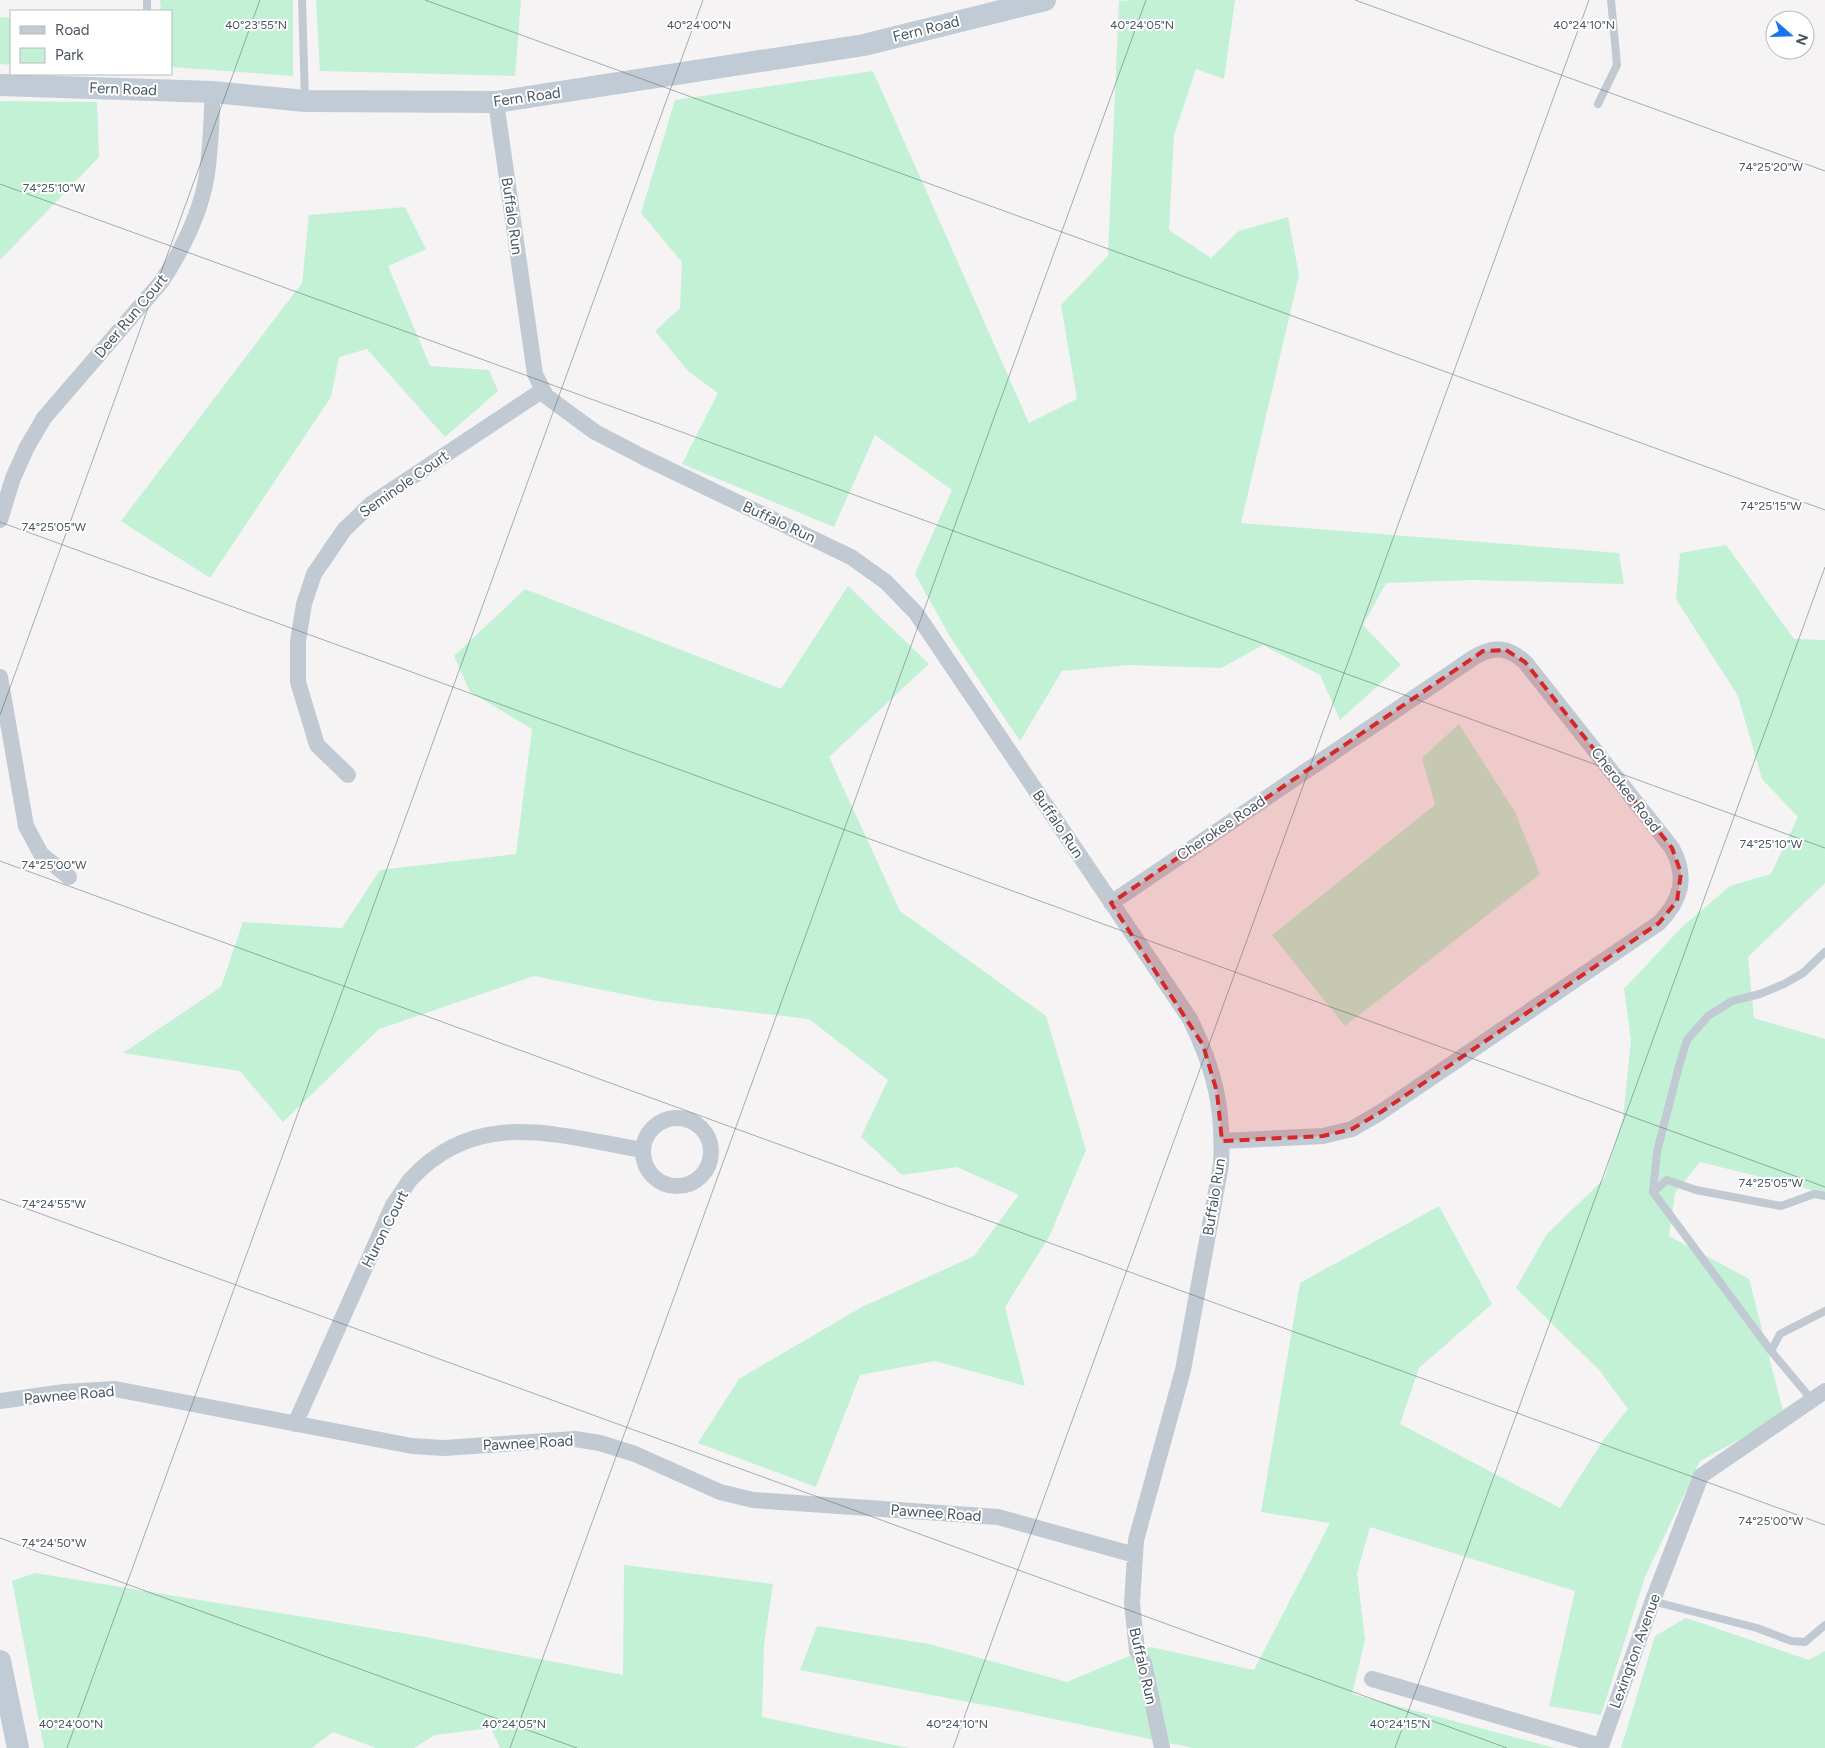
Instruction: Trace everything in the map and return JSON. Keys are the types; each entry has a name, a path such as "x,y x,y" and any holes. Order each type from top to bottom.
{"street":[{"name":"Fern Road","path":"0,85 150,86 305,101 496,102 864,45 1046,0"},
{"name":"Deer Run Court","path":"0,520 13,478 44,418 162,282 189,234 206,182 210,155 213,92"},
{"name":"Buffalo Run","path":"496,102 536,374 546,396 595,432 643,458 851,557 886,582 916,613 1190,1019 1203,1045 1212,1068 1218,1092 1222,1141 1217,1190 1183,1370 1136,1540 1132,1603 1137,1651 1144,1663 1162,1748"},
{"name":"Seminole Court","path":"348,775 316,745 298,682 299,631 304,604 314,574 344,530 371,504 543,390"},
{"name":"Cherokee Road","path":"1111,903 1483,651 1495,649 1512,652 1525,662 1672,848 1676,856 1681,873 1681,884 1677,901 1671,911 1659,923 1381,1112 1352,1129 1323,1136 1222,1141"},
{"path":"0,677 26,826 42,854 68,877"},
{"path":"671,1117 682,1117 692,1120 702,1127 708,1135 712,1156 707,1170 700,1178 690,1184 679,1186 665,1184 650,1174 645,1165 643,1150 644,1140 650,1130 658,1123 671,1117"},
{"name":"Huron Court","path":"295,1424 393,1205 410,1181 431,1160 470,1139 513,1131 540,1132 643,1150"},
{"name":"Pawnee Road","path":"0,1401 64,1392 115,1389 412,1446 444,1448 575,1439 600,1443 635,1454 720,1492 752,1500 998,1517 1135,1555"},
{"name":"Lexington Avenue","path":"1372,1679 1601,1746 1652,1601 1701,1476 1818,1395"},
{"path":"0,1661 18,1748"}],"lane":[{"path":"302,0 305,101"},
{"path":"1598,104 1617,65 1611,0"},
{"path":"1818,1395 1771,1351 1653,1192 1657,1152 1687,1040 1708,1016 1732,1001 1760,994 1784,984 1802,973 1825,952"},
{"path":"1653,1192 1667,1180 1696,1190 1781,1206 1814,1194 1825,1196"},
{"path":"1771,1351 1780,1334 1825,1311"},
{"path":"1652,1601 1757,1628 1791,1641 1805,1642 1825,1625"}],"highlighted area":[{"path":"1506,650 1525,662 1672,848 1681,873 1677,901 1659,923 1381,1112 1352,1129 1323,1136 1222,1141 1217,1092 1203,1045 1111,903 1483,651"}],"green space":[{"path":"160,0 293,0 293,76 172,67 172,10 161,10"},
{"path":"316,0 521,0 515,76 320,71"},
{"path":"1235,0 1224,79 1196,69 1174,135 1169,230 1211,258 1239,231 1288,217 1299,275 1241,523 1619,553 1624,584 1474,580 1386,583 1363,625 1401,665 1340,720 1320,675 1263,645 1221,668 1128,665 1062,671 1020,741 949,635 915,574 952,490 875,435 834,527 682,464 718,393 688,371 655,331 680,308 682,262 641,213 675,100 873,71 1029,423 1077,399 1061,305 1108,256 1119,1"},
{"path":"0,17 10,18 10,65 0,64"},
{"path":"0,101 97,102 99,157 0,260"},
{"path":"405,207 426,249 388,266 430,366 489,370 498,391 445,437 367,349 339,357 331,397 210,578 121,521 302,283 309,215"},
{"path":"1726,545 1794,639 1825,640 1825,883 1748,957 1754,1018 1825,1039 1825,1193 1700,1162 1675,1193 1669,1236 1749,1279 1784,1415 1700,1461 1645,1577 1601,1715 1549,1706 1575,1591 1370,1527 1357,1573 1365,1640 1352,1694 1555,1748 1193,1748 1011,1710 800,1670 817,1626 929,1644 1067,1682 1151,1647 1254,1670 1330,1523 1261,1512 1300,1283 1439,1206 1492,1304 1419,1368 1400,1424 1560,1508 1604,1439 1628,1409 1600,1371 1516,1288 1547,1234 1604,1179 1623,1118 1631,1040 1624,989 1682,927 1730,886 1771,874 1798,817 1762,779 1738,696 1676,599 1680,553"},
{"path":"848,586 929,664 829,757 900,911 1046,1016 1086,1150 1049,1237 1005,1307 1025,1386 935,1361 860,1375 816,1487 698,1443 739,1379 862,1307 974,1256 1019,1195 957,1167 902,1175 861,1137 888,1080 809,1019 657,1001 534,976 379,1029 283,1122 240,1071 123,1053 221,987 243,922 342,928 380,870 516,854 532,729 470,692 454,656 525,589 781,689"},
{"path":"1459,724 1515,812 1540,874 1345,1026 1272,935 1435,805 1422,758"},
{"path":"624,1565 773,1584 764,1645 762,1717 909,1748 500,1748 491,1728 435,1735 414,1748 376,1748 333,1732 312,1748 44,1748 12,1581 35,1573 420,1636 623,1675"},
{"path":"1686,1618 1809,1660 1825,1651 1825,1748 1621,1748 1655,1636"}]}
